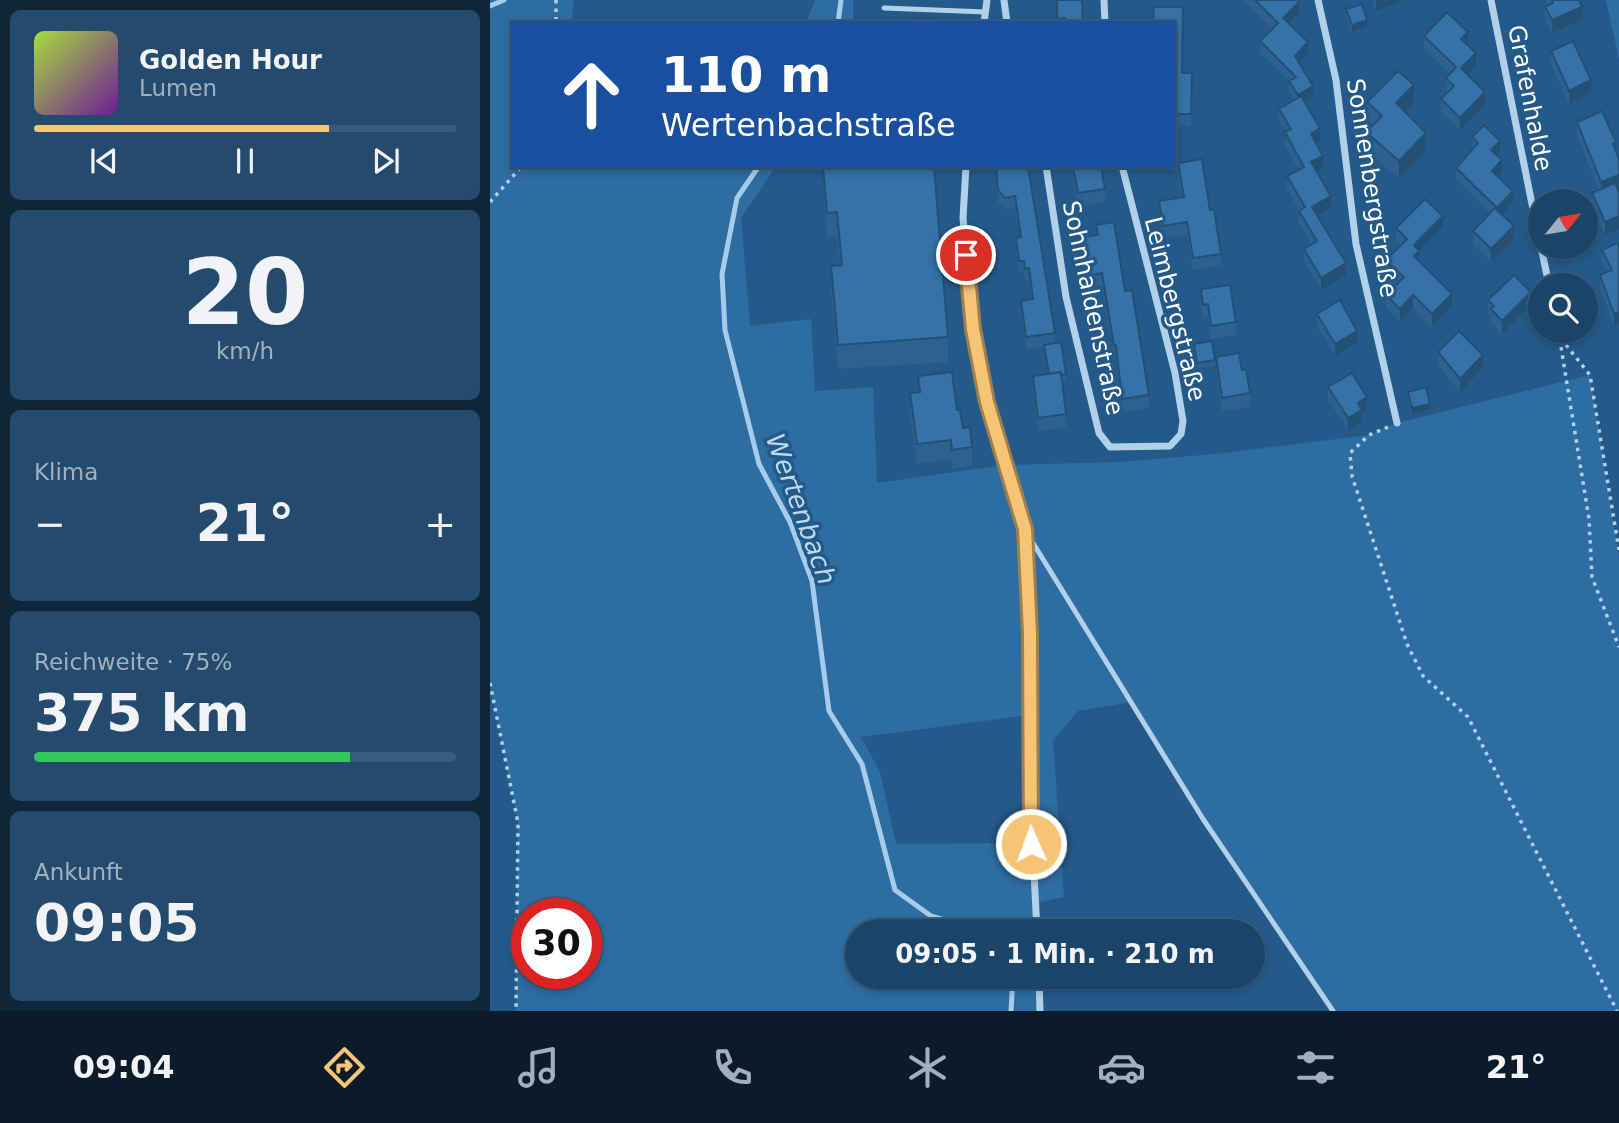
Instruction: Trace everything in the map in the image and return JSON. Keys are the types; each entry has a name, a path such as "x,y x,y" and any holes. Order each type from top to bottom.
{"street":[{"path":"984,21 987,0"},
{"path":"1004,0 1007,21"},
{"path":"1104,0 1105,21"},
{"name":"Sonnenbergstraße","path":"1318,0 1336,80 1356,244 1397,424"},
{"name":"Grafenhalde","path":"1490,0 1529,189"},
{"path":"966,168 963,218 973,329 987,402 1025,529 1030,633 1029,775 1036,919"},
{"name":"Sohnhaldenstraße","path":"1046,168 1066,297 1099,433 1110,447 1117,449"},
{"name":"Leimbergstraße","path":"1117,449 1170,446 1181,434 1183,421 1175,373 1123,168"},
{"path":"1039,989 1040,1011"}],"lane":[{"path":"884,8 986,12"},
{"path":"1025,529 1203,819 1332,1011"}],"path":[{"path":"556,0 556,21"},
{"path":"490,202 520,168"},
{"path":"1560,343 1589,519 1592,577 1619,647"},
{"path":"1565,343 1590,375 1619,550"},
{"path":"1397,424 1369,435 1350,453 1352,476 1407,643 1423,677 1468,717 1617,1011"},
{"path":"490,683 517,823 516,1011"}],"shaded area":[{"path":"490,0 574,0 571,21 511,21 511,168 775,168 741,218 750,326 811,319 815,391 873,387 877,483 1004,465 1120,462 1215,454 1369,435 1397,423 1590,375 1619,559 1619,1011 1333,1011 1203,819 1131,702 1078,711 1053,741 1064,897 1036,903 1037,919 845,919 845,989 1039,989 1040,1011 516,1011 516,989 602,989 602,898 517,898 518,823 490,683","holes":["1030,715 1031,843 896,844 880,772 861,737"]},
{"path":"815,0 853,0 853,21 807,21"},
{"path":"1606,0 1619,0 1619,59"}],"building":[{"path":"1057,0 1082,0 1083,21 1057,19"},
{"path":"1255,0 1299,2 1283,18 1308,42 1295,56 1313,86 1298,95 1289,81 1296,77 1260,41 1278,23"},
{"path":"1552,0 1579,0 1582,7 1552,20 1545,7 1553,3"},
{"path":"1362,4 1367,20 1352,25 1346,9"},
{"path":"1154,7 1183,7 1182,73 1192,73 1191,114 1176,114 1176,21 1153,21"},
{"path":"1447,12 1468,32 1461,39 1476,53 1461,68 1485,92 1460,118 1441,99 1454,86 1446,78 1456,67 1424,36"},
{"path":"907,18 936,18 935,21 907,21"},
{"path":"1573,41 1591,80 1569,91 1551,51"},
{"path":"1398,71 1414,85 1396,103 1426,133 1399,161 1366,132 1382,116 1367,102"},
{"path":"1301,96 1320,128 1311,134 1323,156 1311,162 1331,196 1312,207 1346,263 1321,278 1304,249 1317,241 1299,211 1305,207 1287,176 1304,167 1285,132 1291,129 1279,109"},
{"path":"1602,111 1616,142 1613,144 1619,159 1619,175 1601,182 1577,122"},
{"path":"1484,125 1500,141 1491,150 1502,160 1492,171 1513,191 1497,208 1456,168 1478,143 1472,137"},
{"path":"1202,159 1210,210 1214,209 1221,254 1193,258 1187,222 1163,226 1159,201 1184,197 1178,163"},
{"path":"823,168 934,168 948,337 838,345 831,266 842,265 837,212 827,213"},
{"path":"996,168 1028,168 1055,333 1026,337 1021,301 1033,299 1029,268 1025,269 1024,261 1019,261 1016,238 1021,237 1015,196 1005,198 998,190"},
{"path":"1073,168 1101,168 1105,189 1078,193"},
{"path":"1615,183 1619,192 1619,216 1605,222 1598,206 1598,190"},
{"path":"1425,199 1443,216 1414,245 1419,251 1414,256 1452,294 1432,314 1413,295 1400,309 1386,295 1404,277 1386,260 1407,239 1396,228"},
{"path":"1495,208 1514,226 1491,249 1473,231"},
{"path":"1114,222 1125,291 1132,290 1149,395 1122,399 1116,345 1114,346 1102,273 1090,275 1084,237 1098,235 1096,225"},
{"path":"1617,243 1619,312 1614,314 1600,275 1612,270 1602,250"},
{"path":"1514,275 1528,289 1528,295 1502,321 1491,309 1494,306 1488,300"},
{"path":"1230,285 1236,322 1211,326 1208,304 1203,305 1201,289"},
{"path":"1340,300 1357,331 1335,344 1317,314"},
{"path":"1459,331 1483,355 1460,379 1438,352"},
{"path":"1212,341 1215,360 1197,363 1194,344"},
{"path":"1061,342 1066,374 1049,374 1044,345"},
{"path":"1239,353 1242,370 1246,369 1250,393 1222,398 1216,357"},
{"path":"952,372 957,410 960,410 963,428 970,427 972,447 952,450 951,440 917,444 910,393 920,392 918,376"},
{"path":"1061,372 1066,414 1038,418 1033,376"},
{"path":"1352,373 1367,397 1358,403 1362,410 1348,418 1328,387"},
{"path":"1426,387 1430,404 1412,408 1408,392"}],"waterway":[{"path":"490,6 504,0"},
{"name":"Wertenbach","path":"838,21 841,0"},
{"name":"Wertenbach","path":"758,168 737,198 722,274 725,330 759,464 790,522 812,581 829,711 862,764 895,890 931,916 941,919"},
{"name":"Wertenbach","path":"1011,1011 1012,989"}],"route":[{"path":"966,255 973,329 987,402 1025,529 1030,633 1031,844"}]}
